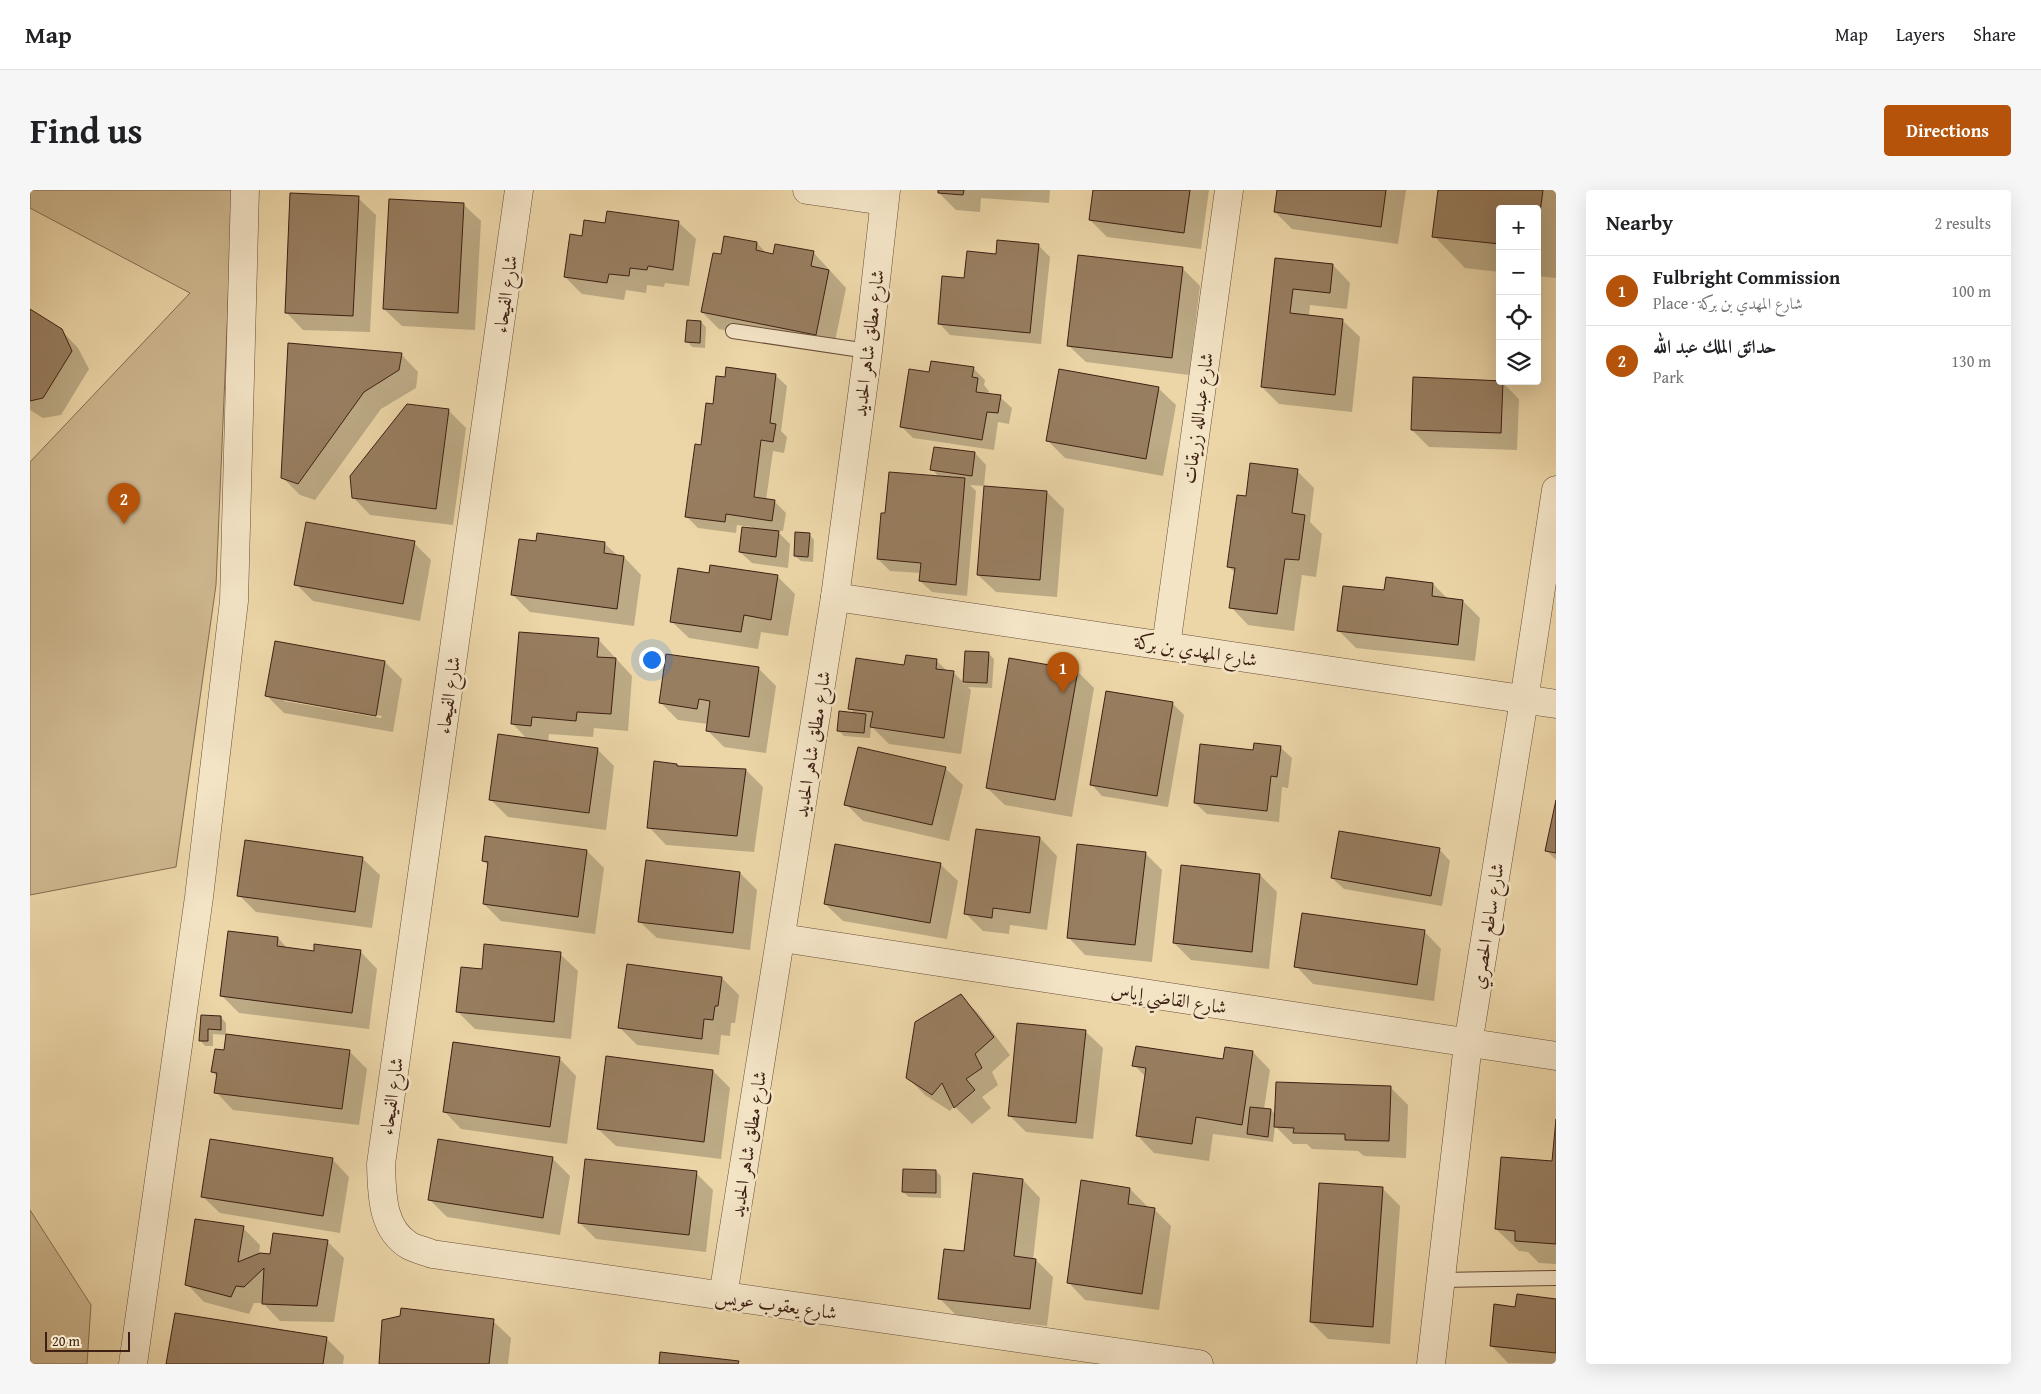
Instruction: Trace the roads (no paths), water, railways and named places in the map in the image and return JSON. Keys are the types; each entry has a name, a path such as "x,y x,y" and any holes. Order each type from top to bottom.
{"street":[{"path":"133,1364 199,896 234,601 246,190"},
{"name":"شارع الفيحاء","path":"382,1199 381,1164 519,190"},
{"path":"807,190 885,196"},
{"name":"شارع عبدالله زريقات","path":"1166,646 1229,190"},
{"name":"شارع مطلق شاهر الحديد","path":"723,1296 782,938 835,597 868,351 885,196"},
{"name":"شارع ساطع الحصري","path":"1431,1364 1468,1044 1556,490"},
{"name":"شارع المهدي بن بركة","path":"835,597 1556,704"},
{"name":"شارع القاضي إياس","path":"782,938 1556,1056"},
{"name":"شارع يعقوب عويس","path":"382,1199 390,1228 409,1245 432,1254 1199,1364"}],"lane":[{"path":"733,331 868,351"},
{"path":"1440,1280 1556,1278"}],"place":[{"name":"حدائق الملك عبد الله","path":"124,524"},
{"name":"Fulbright Commission","path":"1063,693"}]}
